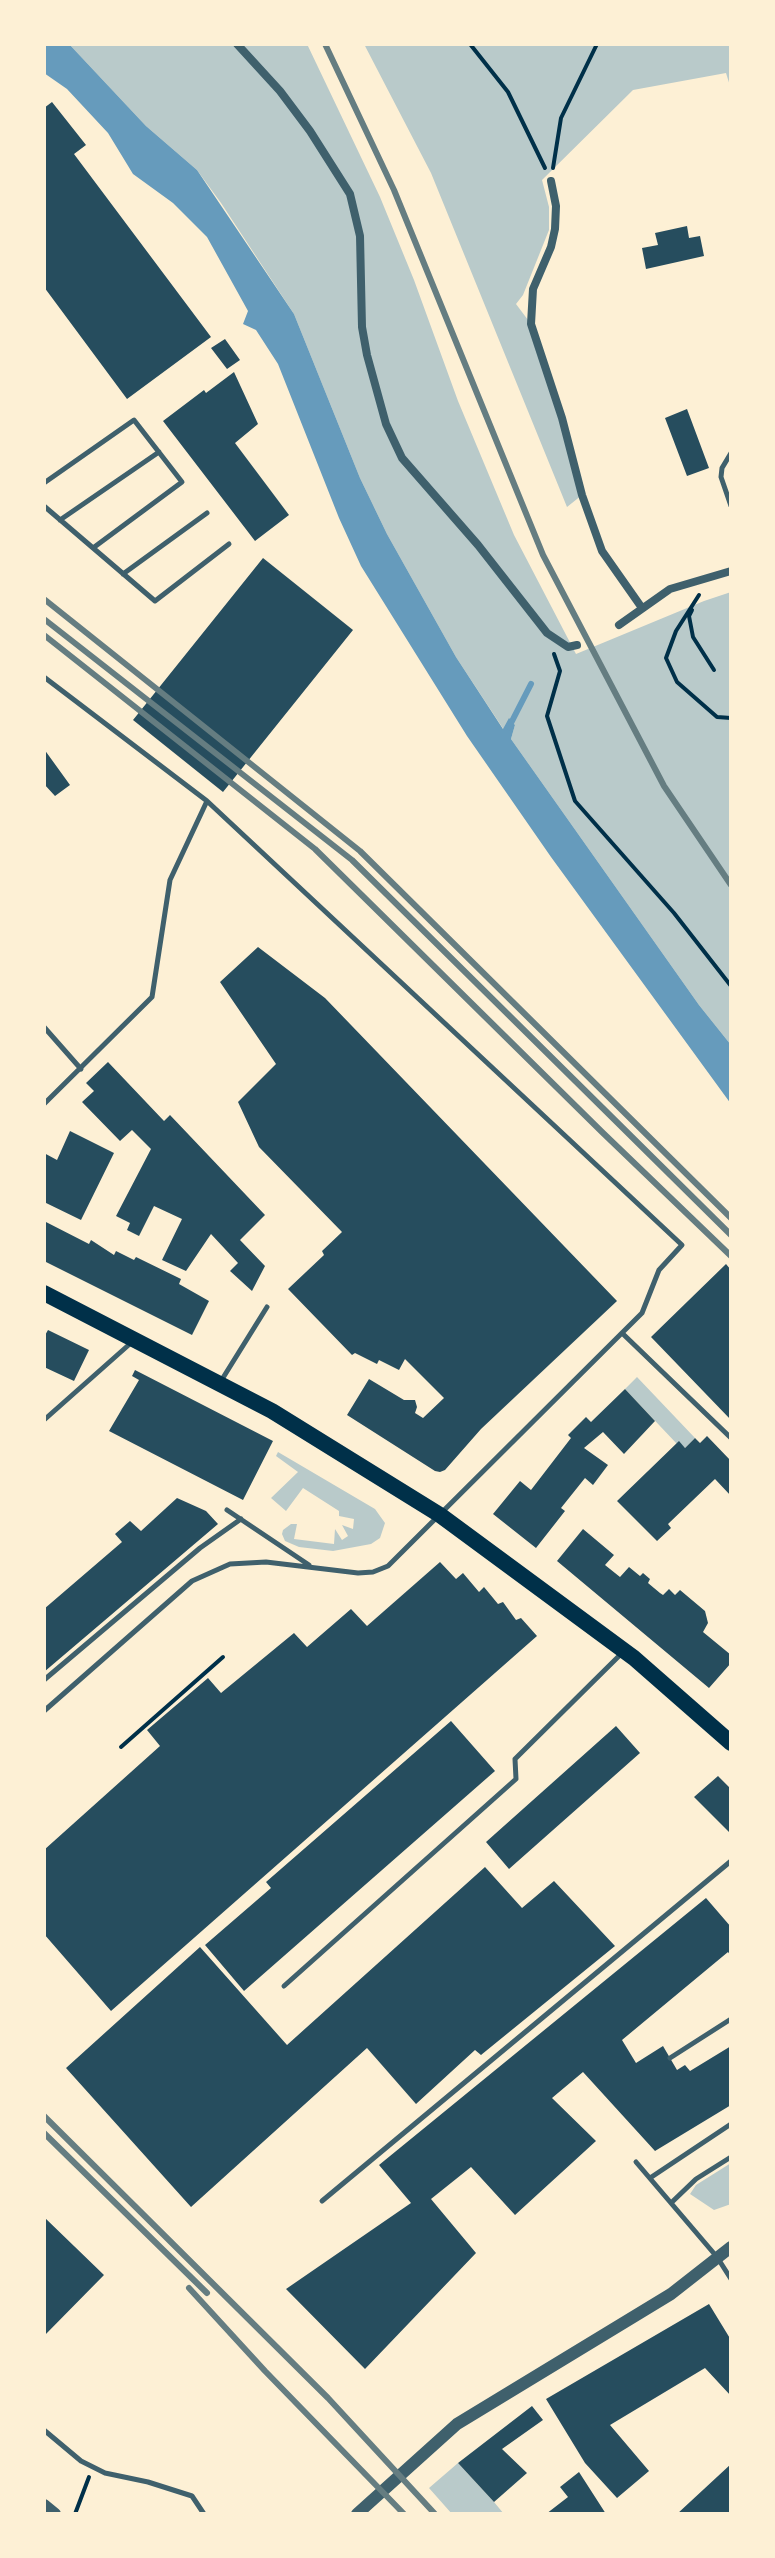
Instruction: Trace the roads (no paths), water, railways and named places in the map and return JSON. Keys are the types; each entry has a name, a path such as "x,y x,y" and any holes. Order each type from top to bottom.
{"main road":[{"path":"44,1293 285,1419 440,1515 624,1651 731,1743"}],"street":[{"path":"237,44 295,111 350,194 360,236 362,327 367,355 386,424 402,458 478,545 547,633 568,647 577,645"},
{"path":"551,181 556,206 555,229 551,247 533,289 531,324 602,551 642,608"},
{"path":"619,625 670,589 731,571"},
{"path":"357,2514 457,2424 671,2294 731,2247"},
{"path":"44,2505 55,2514"}],"lane":[{"path":"44,483 134,420 182,482 93,548"},
{"path":"60,520 159,452"},
{"path":"731,453 722,468 721,477 731,506"},
{"path":"44,506 155,601 229,544"},
{"path":"123,574 207,513"},
{"path":"44,677 207,801 682,1245 659,1270 642,1313 388,1566 373,1572 266,1562 230,1564 192,1581 44,1711"},
{"path":"45,1099 81,1069 152,997 170,880 207,801"},
{"path":"44,1027 81,1069"},
{"path":"220,1383 267,1307"},
{"path":"622,1333 731,1438"},
{"path":"44,1420 135,1339"},
{"path":"227,1510 311,1566"},
{"path":"44,1680 200,1548 241,1519"},
{"path":"284,1986 516,1779 515,1759 624,1651"},
{"path":"322,2201 731,1861"},
{"path":"670,2058 731,2019"},
{"path":"650,2178 731,2124"},
{"path":"671,2203 696,2179 731,2157"},
{"path":"636,2162 717,2257 731,2279"},
{"path":"44,2430 61,2447 105,2473 192,2496 204,2514"}],"water":[{"path":"44,44 69,44 146,126 197,170 294,314 360,478 387,534 456,657 503,729 509,718 515,725 511,739 699,1005 731,1045 731,1104 467,736 361,566 278,364 256,330 243,324 248,311 207,237 173,203 133,174 108,133 67,89 44,73"}],"waterway":[{"path":"509,727 531,684"}],"railway":[{"path":"325,44 394,190 543,555 664,786 731,885"},
{"path":"44,599 360,851 731,1218"},
{"path":"44,619 352,860 731,1235"},
{"path":"44,635 315,849 731,1256"},
{"path":"44,2116 328,2398 435,2514"},
{"path":"44,2133 207,2293"},
{"path":"189,2288 404,2514"}]}
